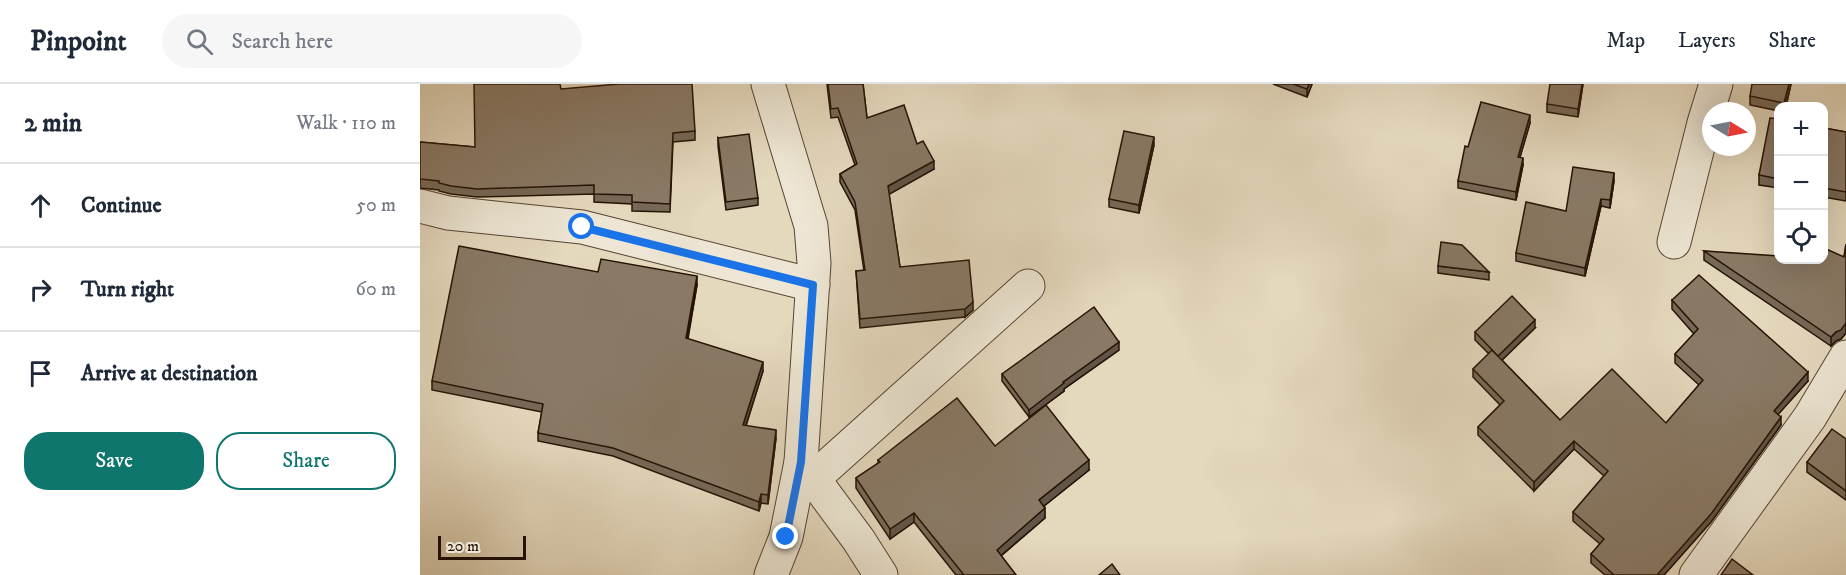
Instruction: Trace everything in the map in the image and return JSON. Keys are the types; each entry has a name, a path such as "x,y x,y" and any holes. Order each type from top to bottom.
{"street":[{"path":"768,84 811,226 814,263 807,470 786,537 771,575"},
{"path":"1674,242 1716,84"},
{"path":"420,206 448,213 582,227 813,285"},
{"path":"807,470 1028,286"},
{"path":"1696,575 1810,417 1846,357"},
{"path":"807,470 858,539 881,575"}],"building":[{"path":"474,84 560,84 561,89 619,84 692,84 695,131 673,133 670,204 632,202 632,195 594,194 594,185 477,189 420,179 420,142 475,147"},
{"path":"828,84 863,84 867,118 904,105 917,144 923,141 934,161 888,186 900,267 969,260 973,302 965,309 860,319 856,271 865,270 855,202 840,174 857,164 838,108 831,109"},
{"path":"1293,84 1309,84 1307,89"},
{"path":"1550,84 1582,84 1578,109 1547,104"},
{"path":"1752,84 1789,84 1784,102 1750,96"},
{"path":"1481,102 1530,115 1518,157 1523,158 1516,192 1458,181 1465,146 1468,147"},
{"path":"1770,118 1774,118 1774,178 1759,175"},
{"path":"1828,129 1846,132 1846,192 1828,189"},
{"path":"1124,131 1154,137 1139,205 1109,199"},
{"path":"749,134 758,198 726,202 718,138"},
{"path":"1573,167 1614,173 1610,200 1601,199 1585,268 1516,253 1526,202 1566,211"},
{"path":"1441,242 1462,245 1489,272 1438,266"},
{"path":"1846,244 1846,323 1831,337 1704,251 1774,256 1774,264 1828,264 1828,250 1844,257"},
{"path":"459,246 598,272 601,259 697,276 686,338 763,362 743,425 776,430 768,495 761,494 759,502 613,448 538,433 543,404 432,381"},
{"path":"1699,275 1808,372 1774,411 1781,417 1711,514 1657,575 1614,575 1591,554 1604,539 1573,512 1608,471 1574,441 1534,482 1478,427 1504,401 1473,369 1492,350 1560,420 1612,369 1666,423 1703,380 1675,354 1698,329 1672,300"},
{"path":"1512,296 1535,320 1498,356 1475,332"},
{"path":"1094,307 1119,342 1063,382 1029,410 1002,374"},
{"path":"957,398 995,446 1046,405 1089,460 1039,500 1045,508 997,550 1016,575 964,575 914,513 890,529 856,478 880,462 878,460"},
{"path":"1832,429 1846,439 1846,491 1807,462"},
{"path":"1732,559 1753,575 1721,575"},
{"path":"1112,564 1120,575 1099,575"}],"route":[{"path":"582,227 813,285 801,462 786,537"}]}
